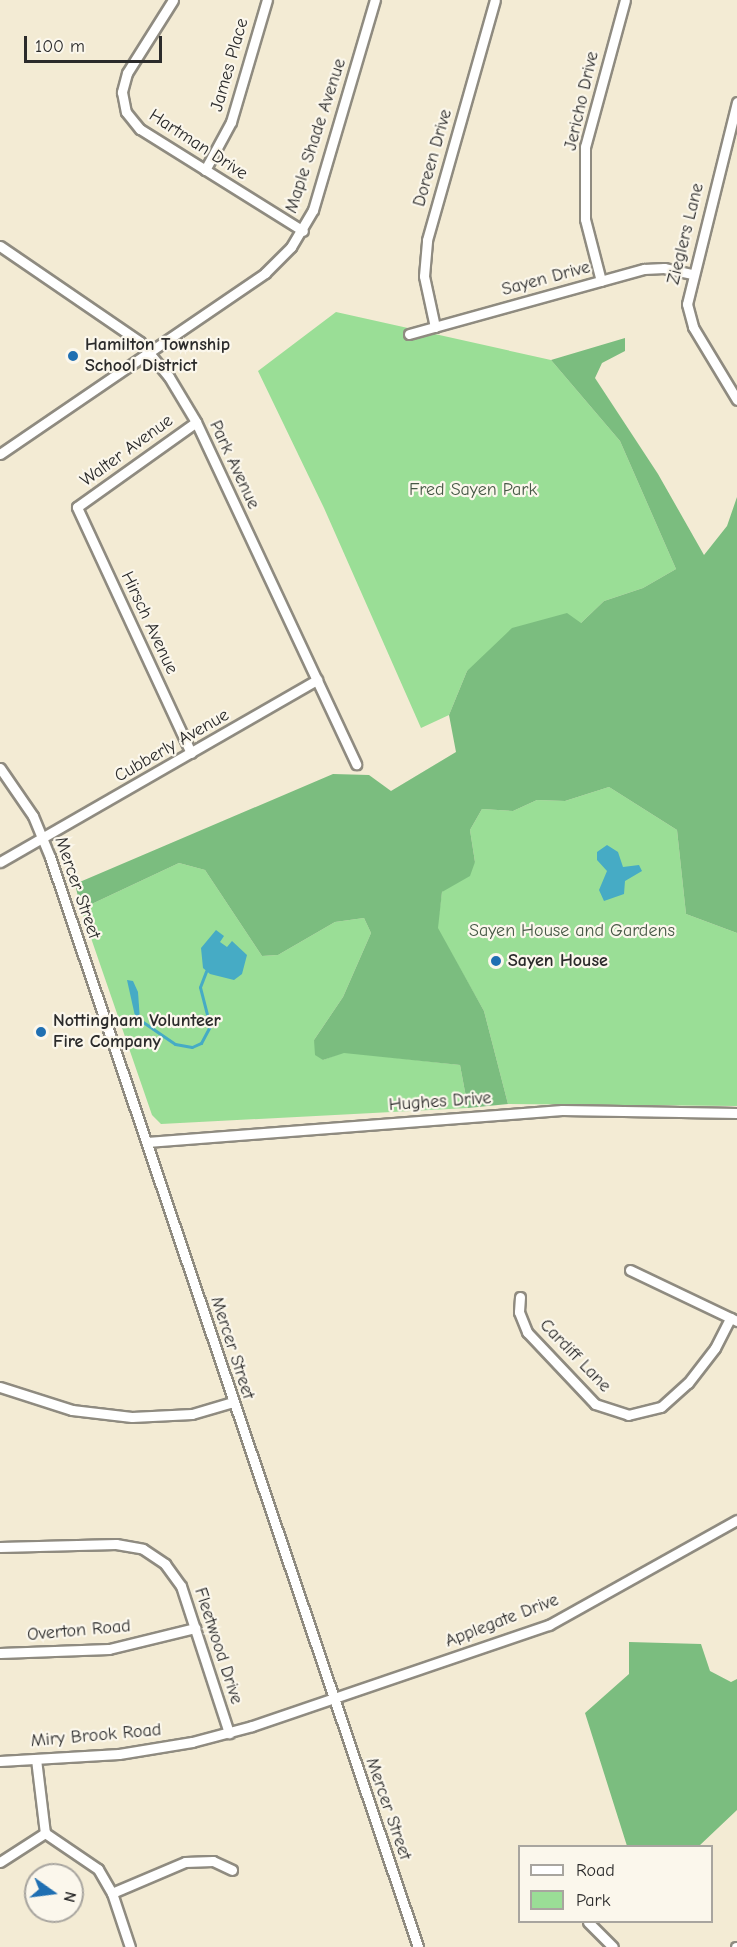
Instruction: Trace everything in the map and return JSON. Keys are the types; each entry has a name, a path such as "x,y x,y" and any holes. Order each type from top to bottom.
{"street":[{"name":"Hartman Drive","path":"173,0 127,73 123,102 140,129 303,231"},
{"name":"James Place","path":"205,170 231,122 267,0"},
{"name":"Maple Shade Avenue","path":"0,454 265,273 303,231 313,210 375,0"},
{"name":"Doreen Drive","path":"435,327 424,276 427,240 495,0"},
{"name":"Jericho Drive","path":"601,281 585,219 585,147 625,0"},
{"name":"Zieglers Lane","path":"737,102 688,293 689,315 737,400"},
{"name":"Park Avenue","path":"0,246 149,352 196,422 356,764"},
{"name":"Sayen Drive","path":"409,334 652,268 692,274"},
{"name":"Walter Avenue","path":"77,507 196,422"},
{"name":"Hirsch Avenue","path":"77,507 191,753"},
{"name":"Cubberly Avenue","path":"0,862 44,840 316,680"},
{"name":"Mercer Street","path":"0,768 24,801 44,840 332,1699 418,1947"},
{"name":"Hughes Drive","path":"147,1142 562,1110 737,1113"},
{"path":"630,1270 734,1319"},
{"name":"Cardiff Lane","path":"519,1297 522,1323 535,1340 595,1404 627,1415 661,1407 688,1383 734,1319"},
{"path":"0,1387 72,1410 132,1417 192,1414 233,1402"},
{"name":"Applegate Drive","path":"332,1699 549,1624 737,1520"},
{"name":"Fleetwood Drive","path":"0,1547 116,1544 143,1550 174,1574 195,1628 229,1733"},
{"name":"Overton Road","path":"0,1653 109,1649 195,1628"},
{"name":"Miry Brook Road","path":"0,1761 119,1754 229,1733 332,1699"},
{"path":"36,1759 45,1833"},
{"path":"0,1862 45,1833"},
{"path":"45,1833 87,1859 112,1893 128,1946"},
{"path":"112,1893 185,1862 213,1861 232,1870"},
{"path":"589,1923 613,1947"}],"green space":[{"name":"Fred Sayen Park","path":"336,312 551,360 620,441 676,569 643,588 604,601 581,623 467,671 449,715 421,728 324,508 258,371"},
{"path":"625,338 625,351 602,363 595,378 658,474 704,555 727,526 737,497 737,933 686,914 677,830 609,787 565,801 537,800 513,811 482,809 470,830 475,862 470,876 442,892 438,928 484,1011 508,1104 468,1108 460,1065 344,1053 323,1060 315,1055 314,1040 343,997 371,933 364,918 335,922 278,955 262,956 205,870 179,863 81,909 75,884 333,774 369,775 391,791 456,752 449,715 467,671 512,628 567,613 581,623 604,601 643,588 676,569 620,441 551,360"},
{"name":"Sayen House and Gardens","path":"609,787 677,830 686,914 737,933 737,1106 508,1104 484,1011 437,928 442,892 475,862 470,830 482,809 513,811 537,800 565,801"},
{"path":"179,863 205,870 262,956 278,955 335,922 364,918 371,933 343,997 314,1040 323,1060 344,1052 460,1065 468,1108 161,1124 152,1115 81,909"},
{"path":"629,1642 701,1644 710,1671 731,1682 737,1679 737,1810 700,1845 627,1845 585,1713 629,1674"}],"water":[{"path":"607,845 618,852 623,867 639,865 642,871 625,881 624,894 604,901 599,890 607,871 597,860 597,852"},
{"path":"216,930 224,936 220,942 227,947 232,941 247,955 242,974 234,980 210,974 203,968 201,948"},
{"path":"127,980 133,981 138,992 140,1020 135,1016"}],"waterway":[{"path":"140,1020 175,1044 192,1047 201,1043 210,1026 200,987 206,971"}],"place":[{"name":"Hamilton Township School District","path":"73,356"},
{"name":"Sayen House","path":"496,961"},
{"name":"Nottingham Volunteer Fire Company","path":"41,1032"}]}
